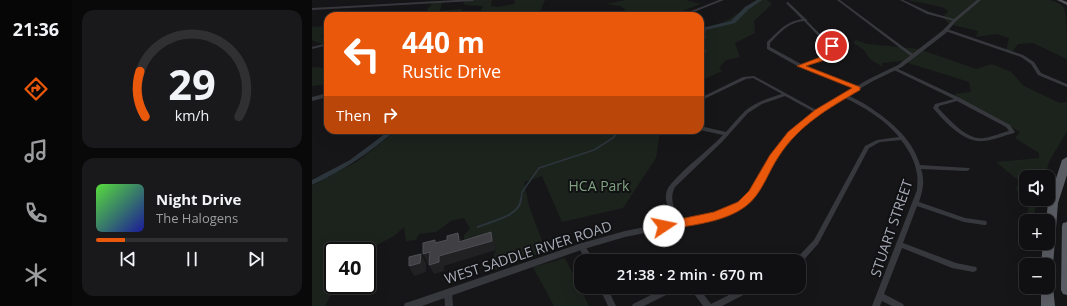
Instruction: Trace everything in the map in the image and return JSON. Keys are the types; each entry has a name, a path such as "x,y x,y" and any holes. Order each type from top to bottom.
{"highway":[{"path":"1047,258 1049,228 1053,203 1067,160"},
{"path":"1067,226 1067,290"},
{"path":"1047,294 1048,306"}],"main road":[{"path":"1060,0 1067,4"}],"street":[{"path":"312,10 473,0"},
{"path":"690,12 722,0"},
{"path":"838,0 913,56"},
{"path":"901,0 922,11 954,20"},
{"name":"WEST SADDLE RIVER ROAD","path":"409,306 582,246 625,234 716,216 742,204 753,193 782,144 798,126 818,112 894,69 913,56 946,30 954,20 979,0"},
{"path":"1060,0 1067,0"},
{"path":"788,3 831,46 833,51 828,56 800,66"},
{"path":"806,20 787,24 767,44 770,50 800,66 858,88"},
{"path":"946,30 1022,56 1033,63 1039,74 1067,86"},
{"path":"312,48 324,45"},
{"path":"894,69 958,99 1008,126 1012,132 983,140 970,138 961,133 946,121 935,108 937,105 958,99"},
{"path":"704,98 744,78 751,77 760,79 784,95 818,112"},
{"path":"678,224 668,199 670,190 727,134 749,109 761,102 784,95"},
{"path":"312,99 324,96"},
{"name":"STUART STREET","path":"845,96 872,110 902,138 911,149 920,167 921,180 915,203 876,306"},
{"path":"704,129 727,134"},
{"path":"805,254 816,242 867,147 880,141 902,138"},
{"path":"920,167 967,169"},
{"path":"915,203 964,220 984,223"},
{"path":"899,244 955,266 973,269"},
{"path":"582,246 586,254"},
{"path":"448,292 449,306"},
{"path":"606,294 612,306"},
{"path":"636,306 661,294"},
{"path":"699,294 708,306"},
{"path":"714,306 738,294"},
{"path":"880,296 900,306"}],"green space":[{"path":"465,0 492,0 491,6 497,7 514,4 515,0 545,0 540,12 480,12 483,6 465,5 463,3"},
{"path":"625,0 686,0 701,4 680,12 619,12 626,10 620,6 606,4"},
{"path":"756,0 767,0 772,4 754,21 755,33 735,43 740,57 726,60 719,68 722,71 704,79 704,26 716,25 737,14"},
{"path":"908,0 1050,0 1056,2 1063,6 1065,12 1067,59 1033,43 1018,44 1013,51 1006,51 1009,38 996,34 976,37 978,31 949,24 943,17 948,11 942,7"},
{"path":"433,2 442,2 440,11 462,9 461,12 426,12"},
{"path":"324,26 324,35 321,37 324,37 324,45 312,40 312,27"},
{"path":"856,40 867,44 919,49 976,69 992,64 1011,72 1024,86 1060,103 1067,102 1067,131 1050,160 1046,170 1019,170 1019,181 996,162 1039,158 1039,153 1015,138 1020,132 953,94 971,92 969,82 902,61 882,63 883,67 871,60 863,49 853,43"},
{"path":"312,67 324,68 324,84 312,86"},
{"name":"HCA Park","path":"392,134 659,134 656,158 623,208 562,222 542,176 524,182 529,206 546,251 496,270 488,268 496,250 495,242 464,241 464,235 470,229 464,218 451,221 436,232 419,234 416,240 406,241 404,227 394,236 376,246 376,242 324,242 324,294 331,294 325,306 312,306 312,186 358,161"},
{"path":"1019,181 1019,192 1016,190"},
{"path":"1028,206 1036,206 1034,214 1028,214"},
{"path":"565,258 574,276 574,294 583,294 589,306 554,306 533,267"}],"shaded area":[{"path":"385,134 391,134 335,174 312,185 312,180 350,160"}],"building":[{"path":"491,232 492,241 439,256 439,262 429,265 430,252 423,254 423,243 435,240 435,243 447,240 447,236 458,233 459,242"},
{"path":"421,254 420,263 409,266 409,257"}],"waterway":[{"path":"704,29 733,22 747,8 760,0"},
{"path":"704,47 706,52 704,53"},
{"path":"521,200 522,192 539,168 594,150 613,138 616,134"},
{"path":"478,227 511,214 516,210 521,199"}],"route":[{"path":"664,226 716,216 726,213 742,204 753,193 774,155 798,126 858,88 800,66 831,55 833,51 832,46"}]}
